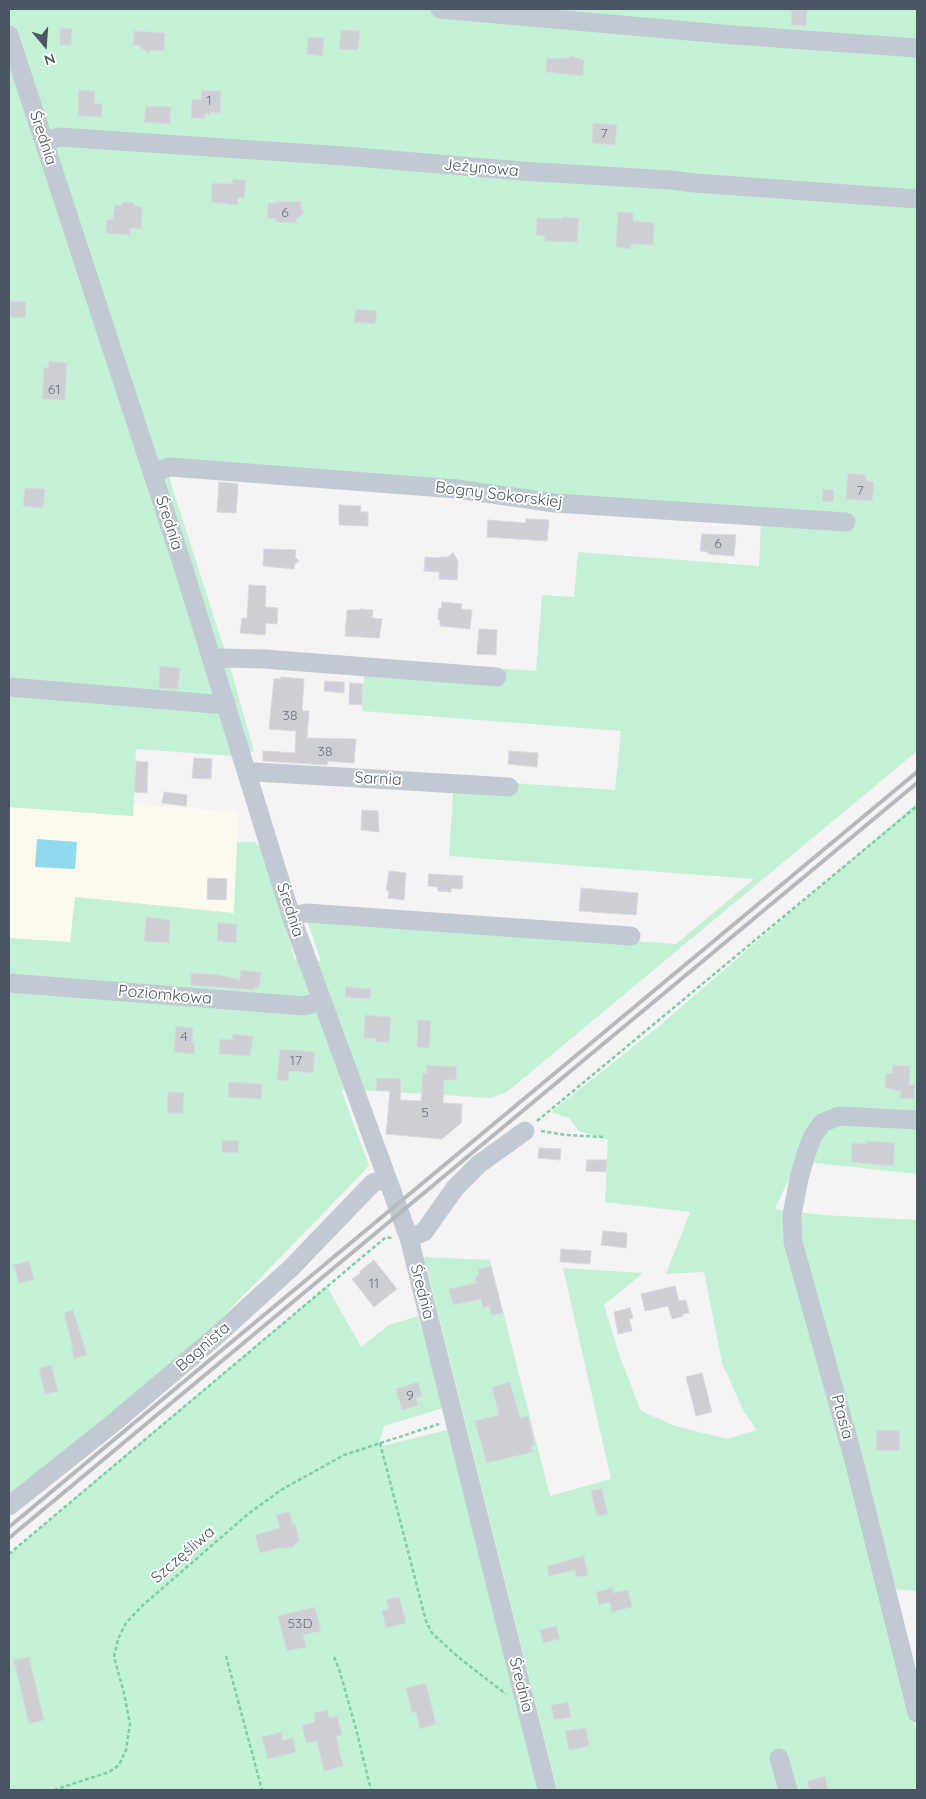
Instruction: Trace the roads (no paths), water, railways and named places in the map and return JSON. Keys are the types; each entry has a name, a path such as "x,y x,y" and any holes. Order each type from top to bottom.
{"street":[{"path":"440,9 734,35 917,48"},
{"name":"Średnia","path":"10,45 45,142 213,660 291,916 409,1238 547,1790"},
{"name":"Jeżynowa","path":"45,142 59,137 917,199"},
{"name":"Bogny Sokorskiej","path":"152,473 170,467 457,489 555,502 846,522"},
{"path":"213,660 221,658 264,659 497,677"},
{"path":"9,687 214,704 226,703"},
{"name":"Sarnia","path":"248,774 256,772 509,787"},
{"path":"291,916 307,913 631,936"},
{"name":"Poziomkowa","path":"9,982 304,1006 321,1001"},
{"name":"Ptasia","path":"917,1120 839,1116 822,1124 813,1136 799,1178 792,1215 793,1242 853,1457 917,1713"},
{"path":"409,1238 424,1232 455,1188 479,1164 525,1131"},
{"name":"Bagnista","path":"9,1506 118,1419 214,1338 290,1268 373,1183 387,1178"},
{"path":"779,1758 788,1790"}],"water":[{"path":"37,839 77,842 75,869 35,867"}],"railway":[{"path":"9,1527 917,772"},
{"path":"9,1538 917,783"}]}
